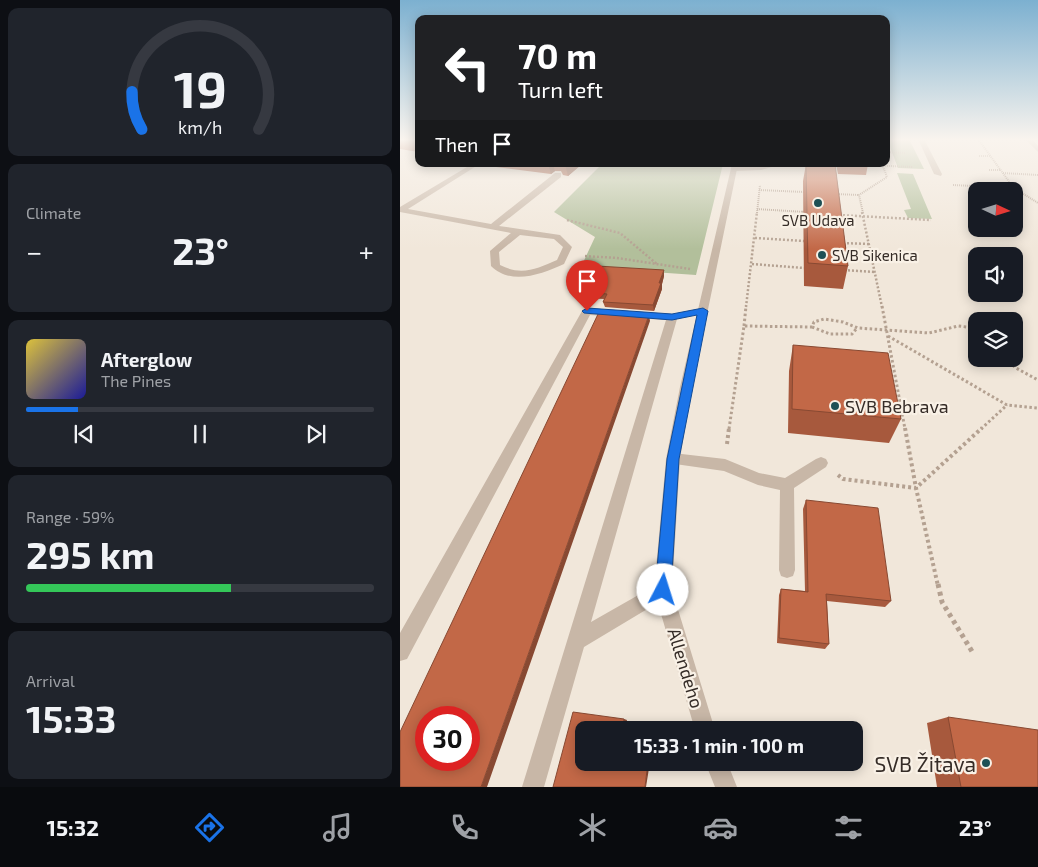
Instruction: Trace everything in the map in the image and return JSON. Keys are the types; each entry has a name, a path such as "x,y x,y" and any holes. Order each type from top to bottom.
{"street":[{"path":"401,210 457,176"},
{"path":"493,227 557,176"},
{"name":"Allendeho","path":"702,721 663,590 673,459 732,176"},
{"path":"401,210 518,232 557,237 568,248 561,262 539,272 510,274 496,266 494,251 518,232"},
{"path":"400,652 587,311 672,317 703,311"},
{"path":"533,787 672,317"},
{"path":"673,459 724,465 758,479 787,485 821,463"},
{"path":"787,485 787,570"},
{"path":"576,641 663,590"},
{"path":"720,771 726,787"}],"path":[{"path":"832,194 859,195 887,176"},
{"path":"939,176 944,184 968,186"},
{"path":"724,465 744,326 761,184"},
{"path":"759,190 804,192"},
{"path":"1023,194 1038,203"},
{"path":"859,195 887,329 916,488 942,602 973,653"},
{"path":"757,209 804,212"},
{"path":"834,215 931,220"},
{"path":"562,219 584,223 620,234 658,265"},
{"path":"754,238 804,241"},
{"path":"838,242 868,244"},
{"path":"564,255 617,258 712,272"},
{"path":"752,264 804,268"},
{"path":"841,270 874,272"},
{"path":"812,327 814,322 824,319 843,322 858,328 929,333 958,326 968,327"},
{"path":"744,326 812,327 839,335 852,334 858,328"},
{"path":"888,336 1007,406 1038,408"},
{"path":"1015,367 1038,380"},
{"path":"821,463 843,479 916,488 1007,406"}],"green space":[{"path":"590,176 720,176 696,275 581,267 595,237 554,212"},
{"path":"898,176 914,176 932,219 908,218 904,210 911,209"}],"building":[{"path":"806,176 836,176 848,266 808,263"},
{"path":"597,266 664,270 653,305 603,302 607,294 583,292"},
{"path":"599,312 649,315 481,787 400,787 400,732"},
{"path":"793,345 888,353 901,419 792,409"},
{"path":"806,500 878,508 891,601 826,594 829,644 779,638 781,589 808,592"},
{"path":"573,712 624,719 624,721 575,721 575,771 647,771 645,787 553,787"},
{"name":"SVB Žitava","path":"948,717 1038,730 1038,787 961,787"}],"place":[{"name":"SVB Udava","path":"818,203"},
{"name":"SVB Sikenica","path":"822,255"},
{"name":"SVB Bebrava","path":"835,406"},
{"name":"SVB Žitava","path":"986,763"}],"route":[{"path":"587,311 672,317 703,311 686,387 673,459 663,590"}]}
